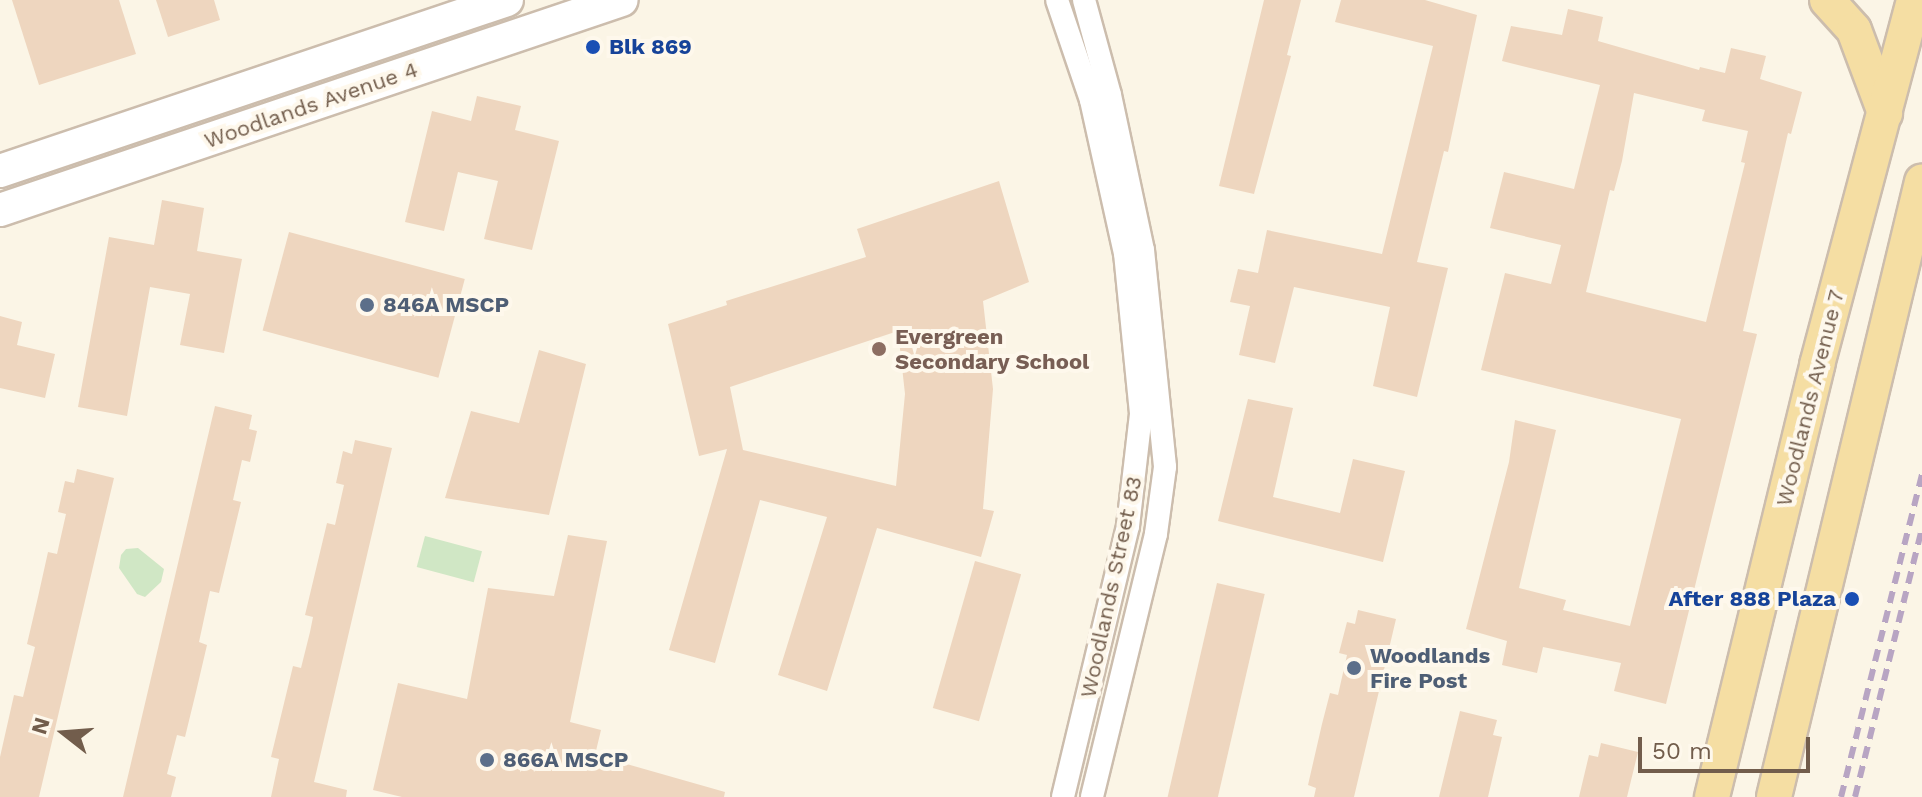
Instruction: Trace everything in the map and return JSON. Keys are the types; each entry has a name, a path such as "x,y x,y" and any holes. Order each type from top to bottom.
{"main road":[{"name":"Woodlands Avenue 4","path":"0,171 507,0"},
{"name":"Woodlands Avenue 4","path":"0,210 622,0"},
{"path":"1827,0 1854,30 1866,55 1885,113"},
{"name":"Woodlands Avenue 7","path":"1712,797 1817,365 1914,0"},
{"path":"1774,797 1922,182"}],"street":[{"name":"Woodlands Street 83","path":"1057,0 1091,100 1125,253 1141,414 1128,526 1063,797"},
{"name":"Woodlands Street 83","path":"1084,0 1110,95 1143,250 1165,467 1156,534 1092,797"}],"green space":[{"path":"425,536 482,551 474,582 417,567"},
{"path":"138,548 164,569 161,582 145,597 137,594 119,568 121,555 126,549"}],"building":[{"path":"12,0 119,0 136,54 39,85"},
{"path":"156,0 214,0 220,20 168,37"},
{"path":"1264,0 1301,0 1287,55 1291,56 1254,194 1219,186"},
{"path":"1341,0 1425,0 1477,15 1448,152 1444,151 1417,262 1448,268 1417,397 1373,386 1390,307 1294,287 1275,363 1239,355 1250,306 1230,302 1238,269 1258,273 1267,230 1382,254 1433,46 1335,22"},
{"path":"1568,9 1603,17 1598,41 1699,70 1700,67 1725,73 1731,48 1766,56 1760,79 1802,92 1791,134 1788,133 1743,331 1757,334 1666,704 1614,691 1621,663 1543,647 1537,673 1502,665 1507,641 1466,629 1509,462 1515,420 1556,430 1519,588 1566,600 1563,610 1630,626 1681,419 1481,370 1505,273 1551,284 1561,245 1490,228 1504,172 1574,189 1600,85 1502,61 1511,26 1562,35","holes":["1634,93 1705,110 1702,121 1748,131 1741,162 1745,163 1706,322 1586,292 1610,190 1614,191 1622,161"]},
{"path":"477,96 521,106 515,130 559,141 532,250 484,239 498,181 458,172 444,231 405,222 432,111 471,121"},
{"path":"999,181 1029,282 983,301 993,389 983,509 994,511 981,557 877,528 827,691 778,675 827,517 760,500 715,663 669,650 727,449 699,456 668,324 727,305 726,301 866,257 857,229","holes":["898,331 905,394 896,486 743,450 730,387"]},
{"path":"162,200 204,208 197,251 242,259 224,353 180,345 190,294 150,287 127,416 78,407 109,237 154,245"},
{"name":"846A MSCP","path":"289,232 465,279 438,378 263,331"},
{"path":"0,316 22,322 17,345 55,354 45,398 0,388"},
{"path":"539,350 586,364 549,515 445,498 471,411 519,423"},
{"path":"1248,399 1293,408 1273,497 1340,513 1353,459 1405,471 1383,562 1218,521"},
{"path":"215,406 252,415 249,429 257,431 250,462 242,460 233,500 241,502 219,593 210,591 199,642 207,645 196,692 185,737 177,735 167,774 176,777 171,797 123,797"},
{"path":"355,440 392,448 314,782 347,790 346,797 271,797 279,759 271,757 293,666 301,668 310,632 313,617 305,615 327,523 335,525 344,485 336,483 343,451 352,454"},
{"path":"77,469 114,478 39,797 0,797 0,757 14,695 23,697 35,647 27,644 48,552 57,554 66,514 58,512 65,481 74,483"},
{"path":"568,535 607,541 570,722 601,730 595,755 725,792 724,797 402,797 373,790 398,683 467,699 488,588 554,596"},
{"path":"975,561 1021,574 979,721 933,708"},
{"path":"1217,583 1265,594 1218,797 1168,797"},
{"path":"1358,610 1396,619 1354,797 1314,797 1316,788 1308,785 1322,724 1330,693 1338,695 1347,655 1339,653 1347,622 1355,624"},
{"path":"1460,711 1497,720 1493,735 1502,737 1488,797 1439,797"},
{"path":"1601,743 1638,752 1627,797 1579,797 1589,755 1598,757"}],"railway":[{"path":"1841,797 1922,474"},
{"path":"1855,797 1922,528"}],"place":[{"name":"Blk 869","path":"593,47"},
{"name":"846A MSCP","path":"367,305"},
{"name":"Evergreen Secondary School","path":"879,349"},
{"name":"After 888 Plaza","path":"1852,599"},
{"name":"Woodlands Fire Post","path":"1354,668"},
{"name":"866A MSCP","path":"487,760"}]}
